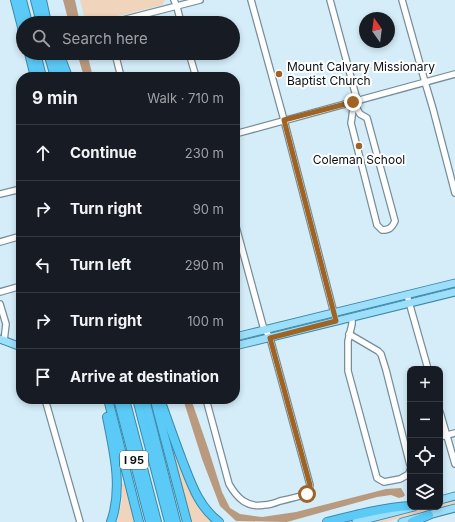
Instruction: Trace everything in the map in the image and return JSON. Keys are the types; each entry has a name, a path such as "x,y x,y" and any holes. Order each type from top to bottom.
{"highway":[{"path":"15,0 19,16"},
{"path":"22,0 26,16"},
{"path":"35,0 39,16"},
{"path":"42,0 46,16"},
{"path":"31,60 34,72"},
{"path":"38,60 41,72"},
{"path":"50,60 53,72"},
{"path":"57,60 60,72"},
{"path":"62,60 66,72"},
{"path":"105,404 115,459 117,484 111,522"},
{"path":"109,404 139,522"},
{"name":"I 95","path":"119,404 150,522"},
{"path":"126,404 157,522"},
{"path":"138,404 169,522"},
{"name":"I 95","path":"145,404 176,522"},
{"path":"156,404 187,522"},
{"path":"162,404 175,443 195,492 205,509 219,522"},
{"path":"327,522 374,510 407,506"},
{"path":"412,522 428,515"}],"main road":[{"path":"240,336 455,283"},
{"path":"240,345 455,292"},
{"path":"2,340 16,345"},
{"path":"443,499 455,496"},
{"path":"402,522 455,508"},
{"path":"356,522 407,509"}],"street":[{"path":"174,0 179,16"},
{"path":"140,16 200,0"},
{"path":"251,0 336,321"},
{"path":"330,0 356,96 353,102 351,123 377,225 382,230 388,230 393,226 395,221 367,118 360,114 353,102"},
{"path":"402,0 455,193"},
{"path":"116,60 120,72"},
{"path":"191,60 195,72"},
{"path":"240,133 455,74"},
{"path":"0,194 16,190"},
{"path":"0,242 16,237"},
{"path":"207,404 229,484 234,494 246,503 264,506 307,494 310,485 270,338 265,330 240,241"},
{"path":"0,292 16,287"},
{"path":"407,295 427,366"},
{"path":"0,304 6,324 2,340"},
{"path":"352,317 348,341 348,371 377,478 384,482 400,479 409,474"},
{"path":"349,334 381,354 407,443"},
{"path":"46,404 80,522"},
{"path":"443,422 455,464"},
{"path":"443,437 455,433"}],"shaded area":[{"path":"63,0 75,0 78,16 67,16"},
{"path":"80,0 165,0 162,5 117,16 84,16"},
{"path":"79,60 89,60 92,72 83,72"},
{"path":"185,404 193,404 222,492 230,508 240,514 262,517 296,512 386,489 401,488 405,495 399,498 391,495 377,497 287,522 236,521 220,506 202,459"},
{"path":"170,433 215,522 191,522 167,434"},
{"path":"124,483 135,522 117,522 122,501 122,484"},
{"path":"455,500 455,504 443,507 443,503"},
{"path":"419,510 432,510 386,522 375,522"}],"place":[{"name":"Mount Calvary Missionary Baptist Church","path":"279,74"},
{"name":"Coleman School","path":"359,146"}],"route":[{"path":"307,494 310,485 270,338 336,321 284,120 353,102"}]}
